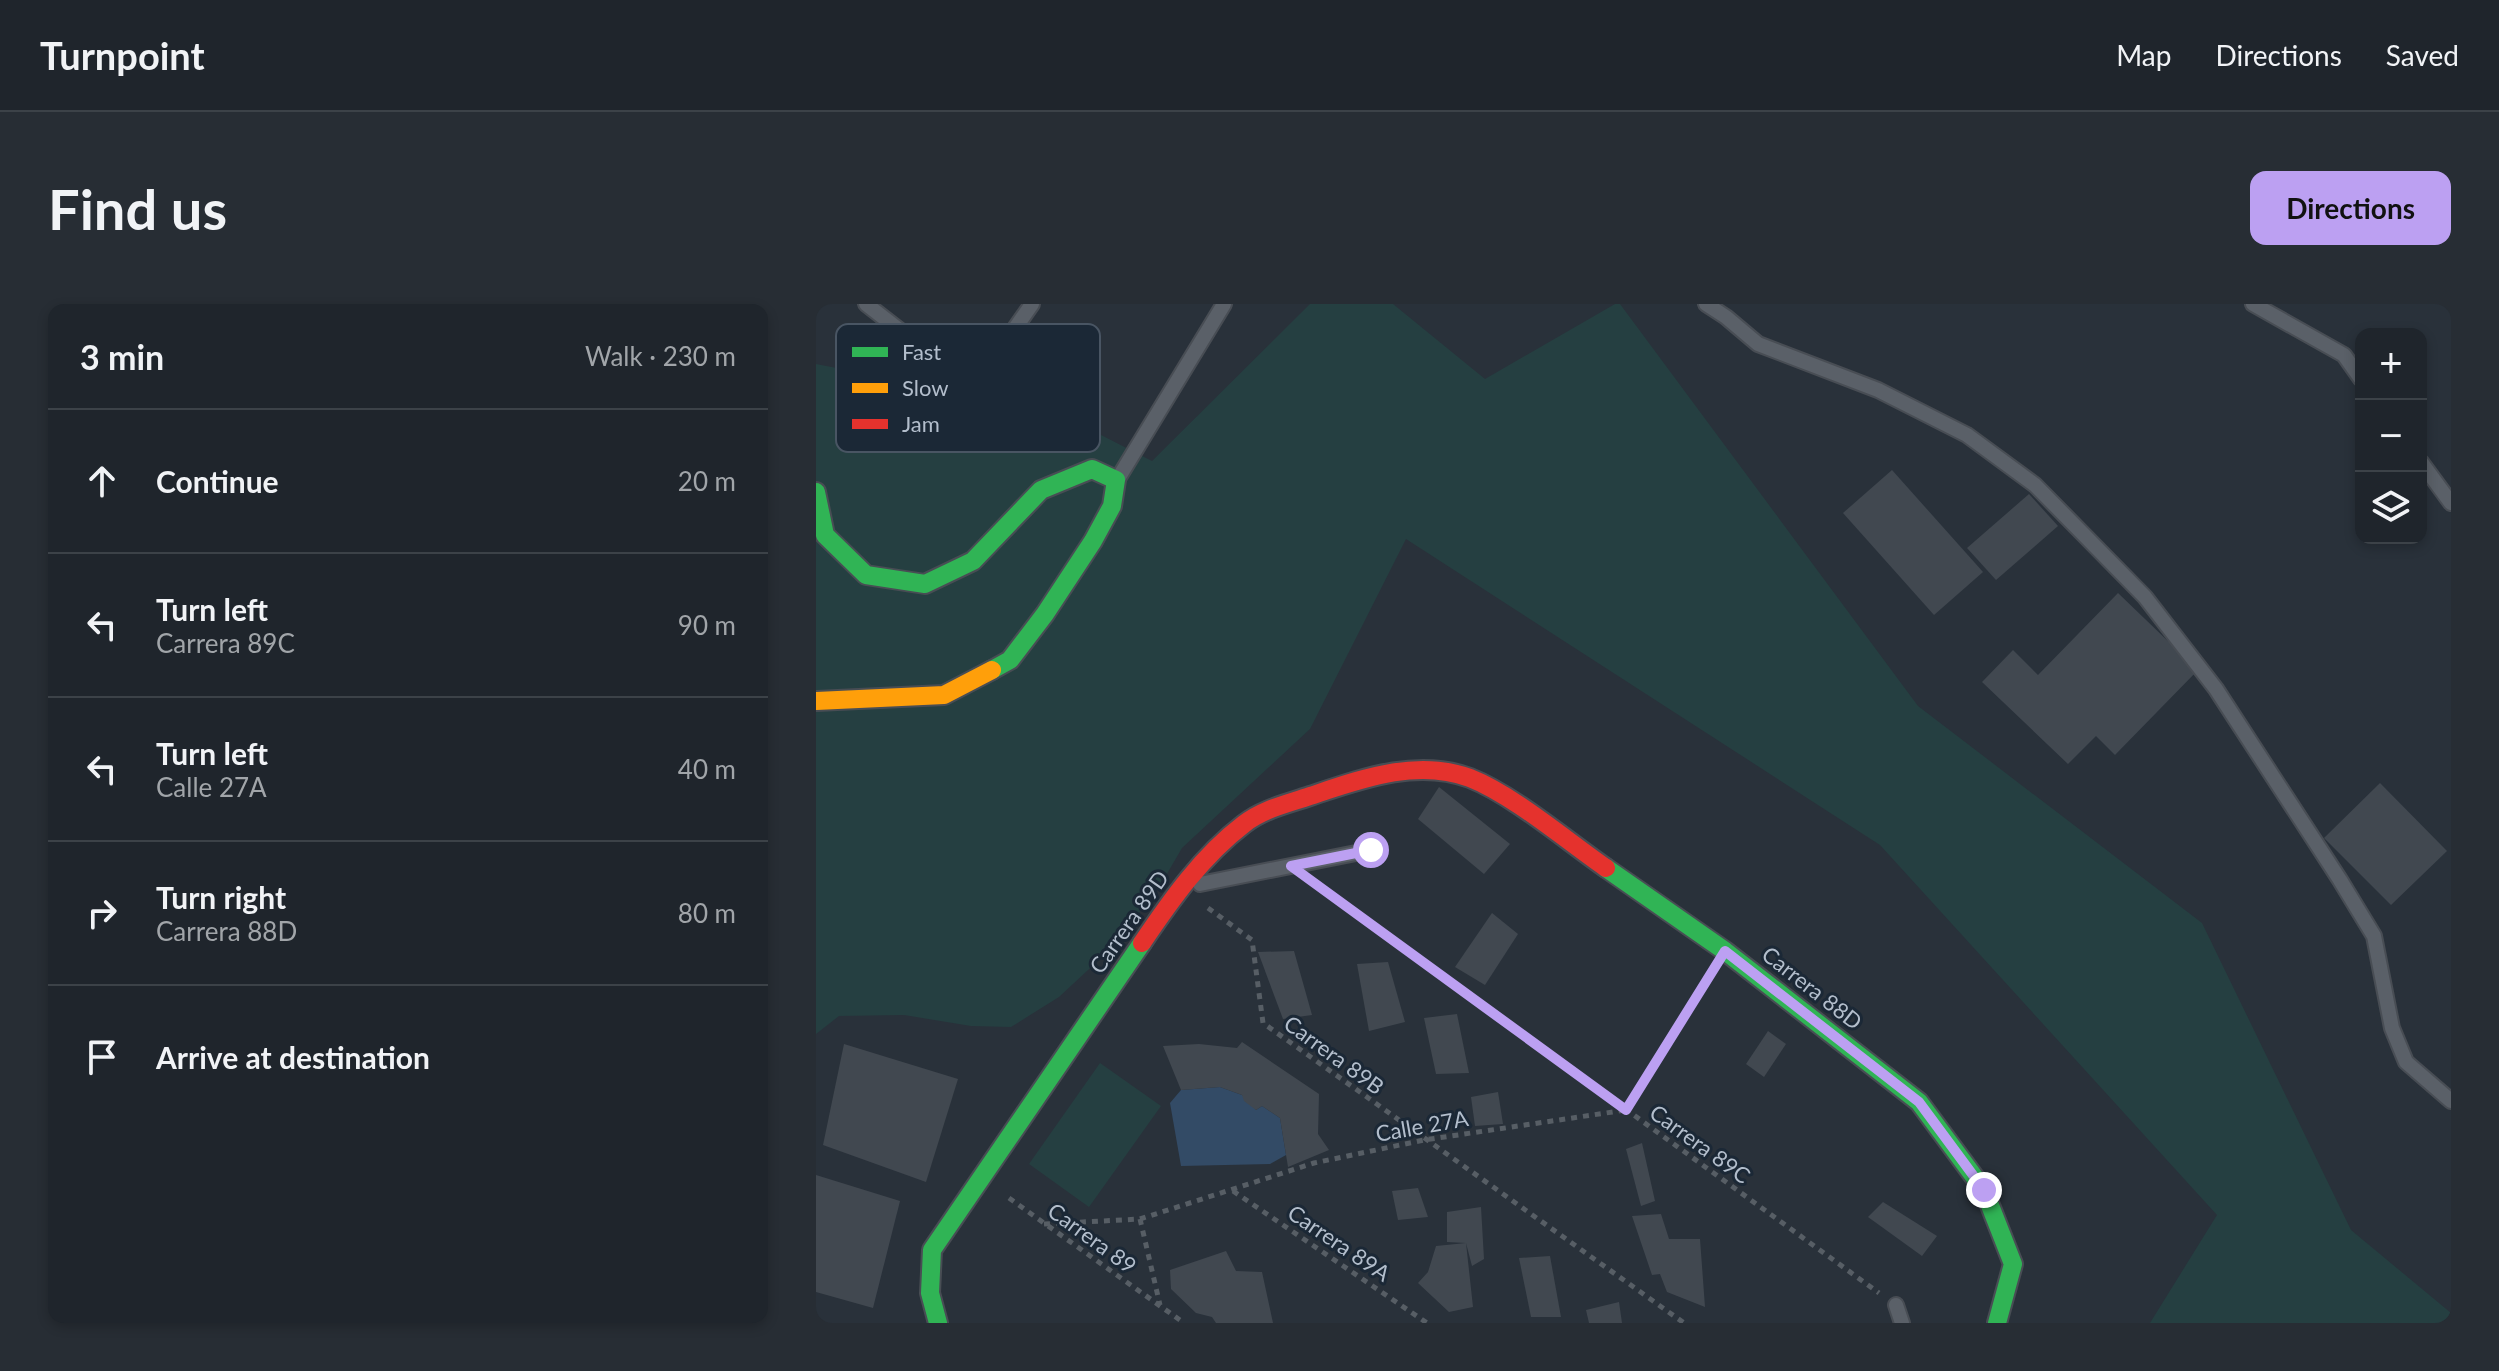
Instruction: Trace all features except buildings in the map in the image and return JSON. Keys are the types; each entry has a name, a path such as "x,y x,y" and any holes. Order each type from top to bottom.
{"street":[{"path":"816,492 825,535 866,575 925,584 973,561 1041,490 1092,469 1116,480 1112,506 1093,541 1010,660 944,695 816,701"},
{"name":"Carrera 89D","path":"938,1323 930,1293 932,1250 1180,887 1241,826 1259,813 1375,774 1417,770 1467,777"},
{"name":"Carrera 88D","path":"1467,777 1493,789 1725,951 1919,1102 1984,1190 2013,1264 1997,1323"}],"lane":[{"path":"866,304 892,324"},
{"path":"1018,324 1032,304"},
{"path":"1116,480 1224,304"},
{"path":"1706,304 1758,344 1878,390 1967,435 2035,485 2145,597 2216,689 2340,880 2374,936 2392,1028 2406,1062 2451,1101"},
{"path":"2253,304 2344,355 2355,371"},
{"path":"2427,470 2451,503"},
{"path":"1180,887 1371,850"},
{"path":"1896,1305 1902,1323"}],"path":[{"name":"Carrera 89C","path":"1291,866 1896,1305"},
{"name":"Carrera 89B","path":"1180,887 1252,940 1263,1023 1684,1323"},
{"path":"1626,1110 1725,951"},
{"name":"Calle 27A","path":"1044,1224 1140,1219 1314,1163 1424,1140 1626,1110"},
{"name":"Carrera 89","path":"982,1177 1184,1323"},
{"name":"Carrera 89A","path":"1233,1190 1427,1323"},
{"path":"1140,1219 1160,1306"}],"green space":[{"path":"1310,304 1393,304 1485,379 1615,304 1620,304 1918,706 2202,923 2351,1230 2451,1313 2451,1323 2150,1323 2217,1215 1880,845 1406,539 1310,729 1182,848 1164,879 1116,944 1059,997 1011,1027 971,1026 904,1015 839,1016 816,1034 816,364 836,368 836,452 1100,452 1100,434 1152,461"},
{"path":"1100,1063 1161,1106 1089,1207 1029,1164"}],"water":[{"path":"1220,1087 1242,1095 1256,1110 1262,1106 1280,1118 1286,1155 1270,1164 1181,1166 1170,1103 1181,1090"}],"traffic: fast":[{"path":"816,492 825,535 866,575 925,584 973,561 1041,490 1092,469 1116,480 1112,506 1093,541 1010,660 992,670"},
{"path":"1606,868 1725,951 1919,1102 1984,1190 2013,1264 1997,1323"},
{"path":"938,1323 930,1293 932,1250 1142,943"}],"traffic: slow":[{"path":"816,701 944,695 992,670"}],"traffic: jam":[{"path":"1142,943 1201,864 1251,819 1284,804 1389,773 1430,770 1470,778 1522,807 1606,868"}],"route":[{"path":"1371,850 1291,866 1626,1110 1725,951 1919,1102 1984,1190"}]}
